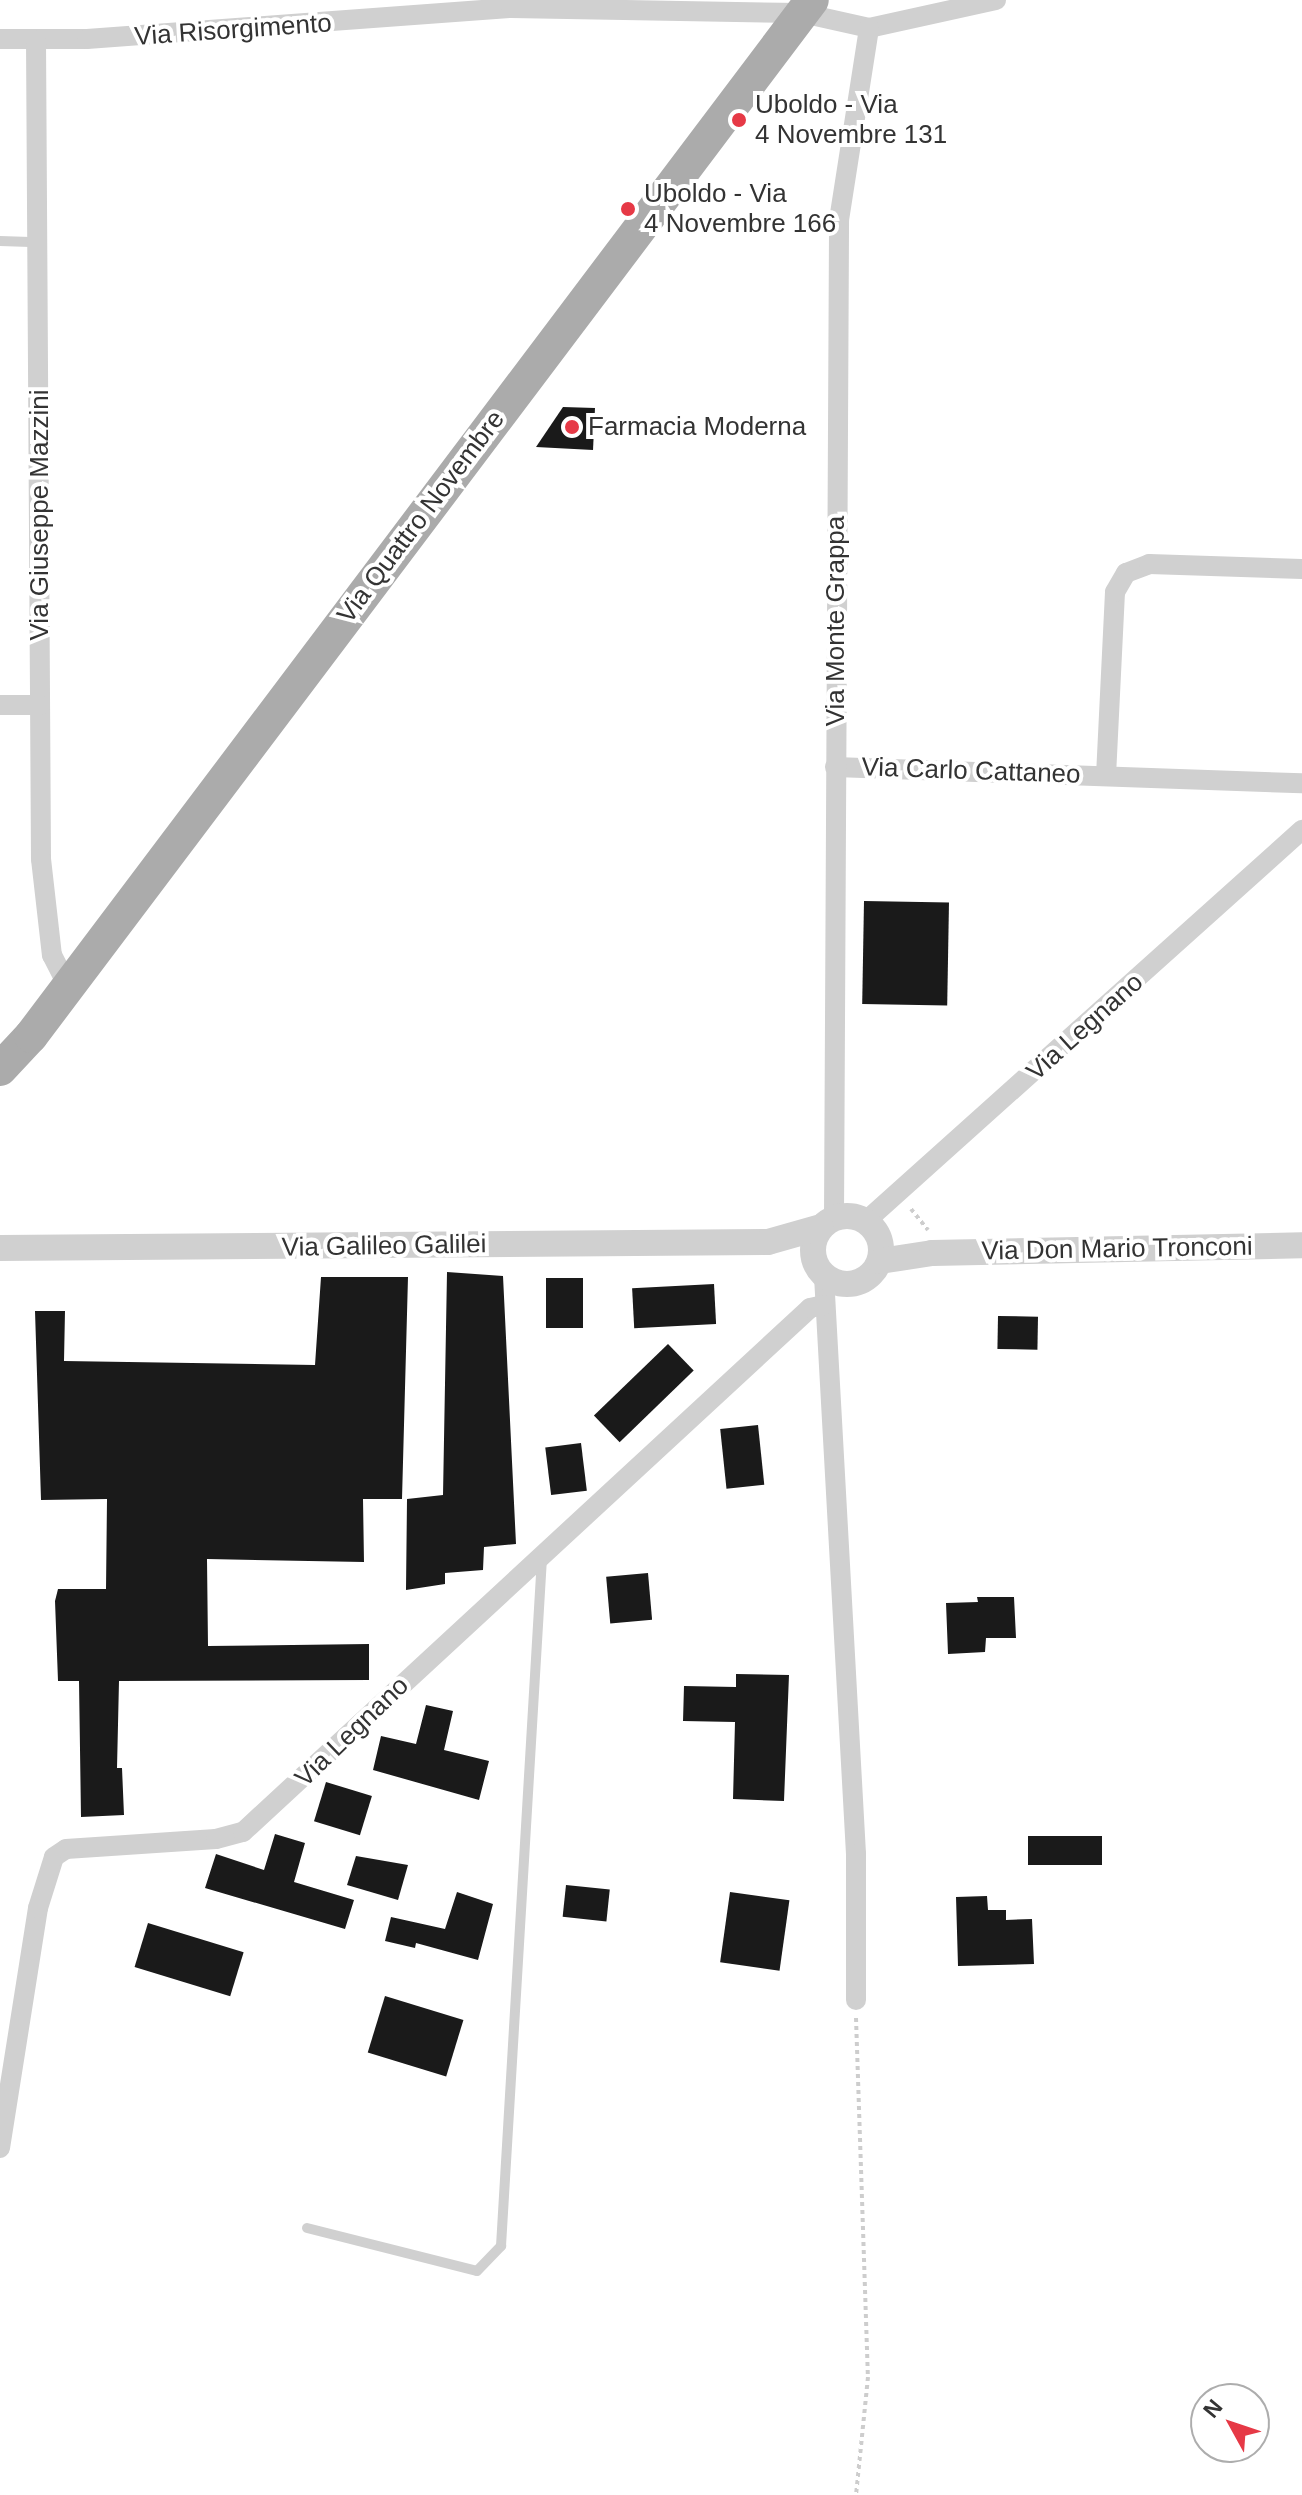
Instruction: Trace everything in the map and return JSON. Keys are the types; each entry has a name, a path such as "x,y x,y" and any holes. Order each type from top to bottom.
{"main road":[{"name":"Via Quattro Novembre","path":"0,1069 31,1036 807,7"},
{"name":"Via Quattro Novembre","path":"0,1091 31,1036"}],"street":[{"path":"869,28 996,0"},
{"name":"Via Risorgimento","path":"0,39 36,40 511,8 727,5 807,7 869,28"},
{"name":"Via Monte Grappa","path":"827,1222 835,767 839,220 869,28"},
{"name":"Via Giuseppe Mazzini","path":"36,40 43,897 52,955 68,986"},
{"name":"Via Carlo Cattaneo","path":"1106,776 1115,592 1126,573 1149,564 1302,569"},
{"path":"0,705 40,705"},
{"name":"Via Carlo Cattaneo","path":"835,767 1302,783"},
{"name":"Via Legnano","path":"872,1228 1302,830"},
{"path":"827,1222 819,1268 824,1305 856,1854 856,2000"},
{"name":"Via Don Mario Tronconi","path":"827,1222 872,1228 932,1253"},
{"name":"Via Galileo Galilei","path":"0,1248 768,1242 827,1222"},
{"path":"872,1228 880,1261"},
{"name":"Via Galileo Galilei","path":"768,1242 856,1283 880,1261"},
{"name":"Via Don Mario Tronconi","path":"880,1261 932,1253 1302,1245"},
{"name":"Via Legnano","path":"0,2148 38,1908 54,1857 66,1849 216,1839 243,1832 509,1582 542,1558 810,1308 824,1305"}],"lane":[{"path":"0,241 40,242"},
{"path":"307,2228 477,2271 501,2246 542,1558"}],"path":[{"path":"856,2000 868,2377 856,2495"}],"building":[{"name":"Farmacia Moderna","path":"563,407 595,408 593,450 536,447"},
{"path":"864,901 949,902 947,1005 862,1004"},
{"path":"447,1272 503,1276 516,1544 484,1547 483,1570 445,1573 445,1584 406,1590 407,1499 443,1495"},
{"path":"321,1277 408,1277 402,1499 363,1499 364,1562 207,1559 208,1646 369,1644 369,1680 119,1681 117,1768 122,1768 124,1815 81,1817 79,1681 58,1681 55,1601 58,1589 106,1589 107,1499 41,1500 35,1311 65,1311 64,1361 315,1365"},
{"path":"546,1278 583,1278 583,1328 546,1328"},
{"path":"714,1284 716,1324 634,1328 632,1288"},
{"path":"998,1316 1038,1317 1037,1350 997,1349"},
{"path":"668,1344 694,1371 620,1442 594,1416"},
{"path":"758,1425 764,1485 726,1489 720,1429"},
{"path":"581,1443 587,1491 551,1495 545,1447"},
{"path":"648,1573 652,1620 610,1623 606,1577"},
{"path":"977,1597 1014,1597 1016,1638 986,1638 985,1652 948,1654 946,1603 978,1602"},
{"path":"736,1674 789,1675 784,1801 733,1799 735,1722 683,1721 684,1686 736,1687"},
{"path":"426,1705 453,1711 444,1750 489,1761 479,1800 373,1770 381,1736 416,1744"},
{"path":"326,1782 372,1796 360,1835 314,1821"},
{"path":"275,1834 305,1843 294,1882 354,1900 345,1929 205,1888 216,1854 264,1870"},
{"path":"1028,1836 1102,1836 1102,1865 1028,1865"},
{"path":"356,1856 408,1865 398,1900 347,1885"},
{"path":"566,1885 610,1890 606,1921 563,1917"},
{"path":"457,1892 493,1904 478,1960 416,1943 415,1948 385,1941 391,1917 445,1929"},
{"path":"730,1892 789,1900 780,1971 720,1962"},
{"path":"987,1896 988,1910 1006,1910 1006,1920 1032,1919 1034,1964 958,1966 956,1897"},
{"path":"148,1923 244,1952 230,1996 135,1967"},
{"path":"385,1996 463,2020 446,2076 368,2052"}],"place":[{"name":"Uboldo - Via 4 Novembre 131","path":"739,120"},
{"name":"Uboldo - Via 4 Novembre 166","path":"628,209"},
{"name":"Farmacia Moderna","path":"572,427"}]}
